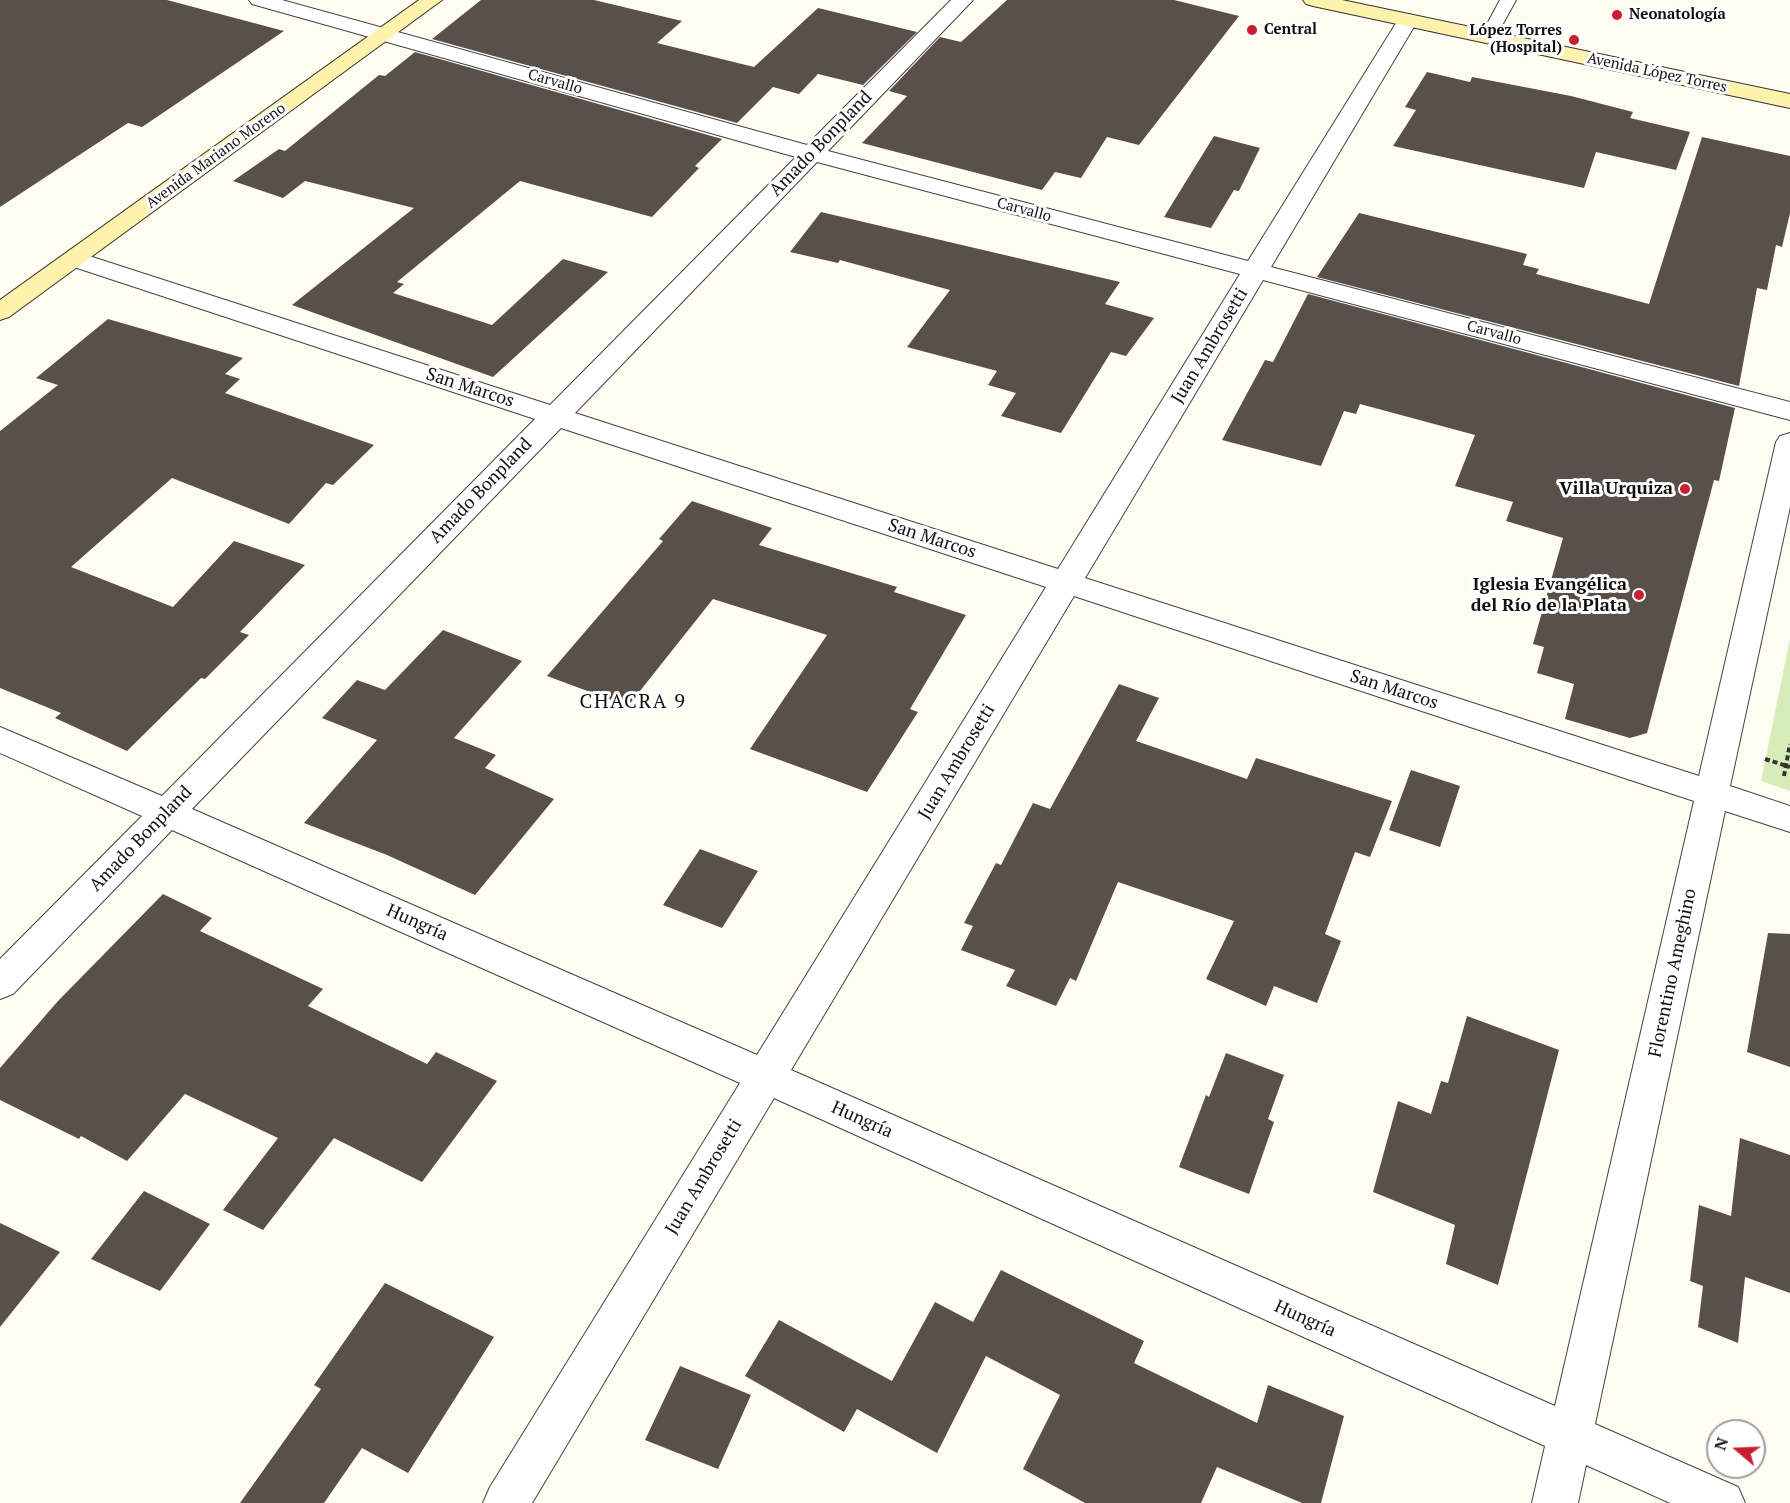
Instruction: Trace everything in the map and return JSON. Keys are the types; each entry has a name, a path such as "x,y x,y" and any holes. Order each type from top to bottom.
{"main road":[{"name":"Avenida Mariano Moreno","path":"0,312 432,0"},
{"name":"Avenida López Torres","path":"1313,0 1790,101"}],"street":[{"name":"Carvallo","path":"259,0 812,154 1790,411"},
{"name":"Amado Bonpland","path":"0,983 963,0"},
{"name":"Juan Ambrosetti","path":"506,1503 1408,20"},
{"name":"San Marcos","path":"74,259 1790,819"},
{"name":"Florentino Ameghino","path":"1555,1503 1790,442"},
{"name":"Hungría","path":"0,739 765,1076 1722,1503"}],"lane":[{"path":"1488,37 1508,0"}],"green space":[{"path":"1790,639 1790,791 1761,781"}],"building":[{"path":"0,0 167,0 284,31 142,127 128,123 0,207"},
{"path":"481,0 594,0 682,21 657,43 754,67 818,8 917,32 863,85 818,74 799,94 773,87 737,123 432,39"},
{"path":"1007,0 1174,0 1239,16 1139,145 1107,137 1081,178 1055,172 1042,190 862,143 907,96 889,91 940,37 961,42"},
{"path":"415,52 722,139 695,166 699,168 652,217 520,181 397,282 404,284 393,293 492,325 563,259 608,272 493,377 292,305 414,208 305,181 283,198 233,181 279,149 285,151 379,75 385,76"},
{"path":"1427,72 1470,82 1472,77 1571,96 1633,112 1630,118 1690,132 1676,170 1596,152 1584,188 1393,146 1416,110 1405,107"},
{"path":"1214,136 1260,148 1239,191 1234,190 1211,228 1164,217"},
{"path":"1702,137 1790,156 1790,213 1782,247 1776,245 1767,290 1757,288 1739,386 1317,277 1359,213 1527,254 1523,265 1539,269 1536,274 1649,304"},
{"path":"821,212 1120,282 1105,304 1154,318 1126,356 1111,352 1061,433 1001,416 1016,393 988,385 997,371 907,347 950,290 840,260 838,263 790,252"},
{"path":"1308,294 1735,408 1719,481 1714,480 1647,733 1630,738 1565,719 1574,684 1537,673 1544,647 1533,644 1563,538 1506,521 1513,502 1455,486 1475,435 1360,404 1356,414 1344,411 1321,466 1222,440 1265,360 1273,362"},
{"path":"108,319 243,358 225,374 240,379 225,393 374,445 333,485 326,483 289,524 172,478 71,567 173,607 234,541 305,565 240,632 249,635 205,679 201,678 127,751 55,718 61,713 0,688 0,431 58,385 36,378"},
{"path":"692,501 772,528 759,545 897,587 894,592 966,615 910,709 918,712 867,792 750,749 827,635 713,599 628,706 547,676 663,541 659,539"},
{"path":"443,630 522,661 454,738 496,755 485,768 554,799 475,895 387,855 304,823 377,740 322,718 357,680 385,690"},
{"path":"1119,684 1159,698 1136,741 1247,779 1256,758 1392,801 1370,857 1355,852 1325,934 1341,941 1317,1003 1274,986 1266,1006 1206,979 1234,921 1118,882 1076,981 1070,978 1056,1006 1006,986 1015,970 961,950 973,926 964,923 996,863 1001,865 1033,803 1050,809"},
{"path":"1411,770 1460,786 1440,847 1389,830"},
{"path":"700,849 758,871 722,928 663,905"},
{"path":"163,894 212,918 200,931 323,989 308,1006 427,1064 436,1052 497,1081 422,1182 334,1138 263,1230 223,1210 278,1138 185,1094 127,1161 81,1136 79,1139 0,1100 0,1068 58,1001"},
{"path":"1768,933 1790,934 1790,1067 1747,1052"},
{"path":"1467,1016 1559,1050 1498,1285 1446,1264 1455,1225 1373,1192 1398,1101 1431,1114 1441,1081 1448,1083"},
{"path":"1226,1053 1284,1075 1268,1119 1274,1122 1249,1194 1179,1167 1206,1095 1209,1097"},
{"path":"1740,1138 1790,1155 1790,1293 1745,1277 1738,1343 1698,1327 1703,1286 1690,1281 1699,1205 1731,1216"},
{"path":"144,1191 210,1224 160,1291 91,1259"},
{"path":"0,1223 60,1252 0,1327"},
{"path":"1001,1270 1144,1341 1134,1363 1257,1423 1268,1385 1344,1416 1321,1503 1302,1503 1217,1467 1201,1503 1085,1503 1023,1469 1060,1395 986,1356 937,1453 857,1409 844,1432 745,1376 779,1320 892,1381 935,1302 973,1322"},
{"path":"385,1283 494,1337 408,1473 362,1448 324,1503 240,1503 321,1389 314,1385"},
{"path":"680,1366 751,1395 718,1469 645,1440"}],"place":[{"name":"Neonatología","path":"1617,15"},
{"name":"Central","path":"1252,30"},
{"name":"López Torres (Hospital)","path":"1574,40"},
{"name":"Villa Urquiza","path":"1685,489"},
{"name":"Iglesia Evangélica del Río de la Plata","path":"1639,595"}],"district":[{"name":"CHACRA 9","path":"633,702"}]}
